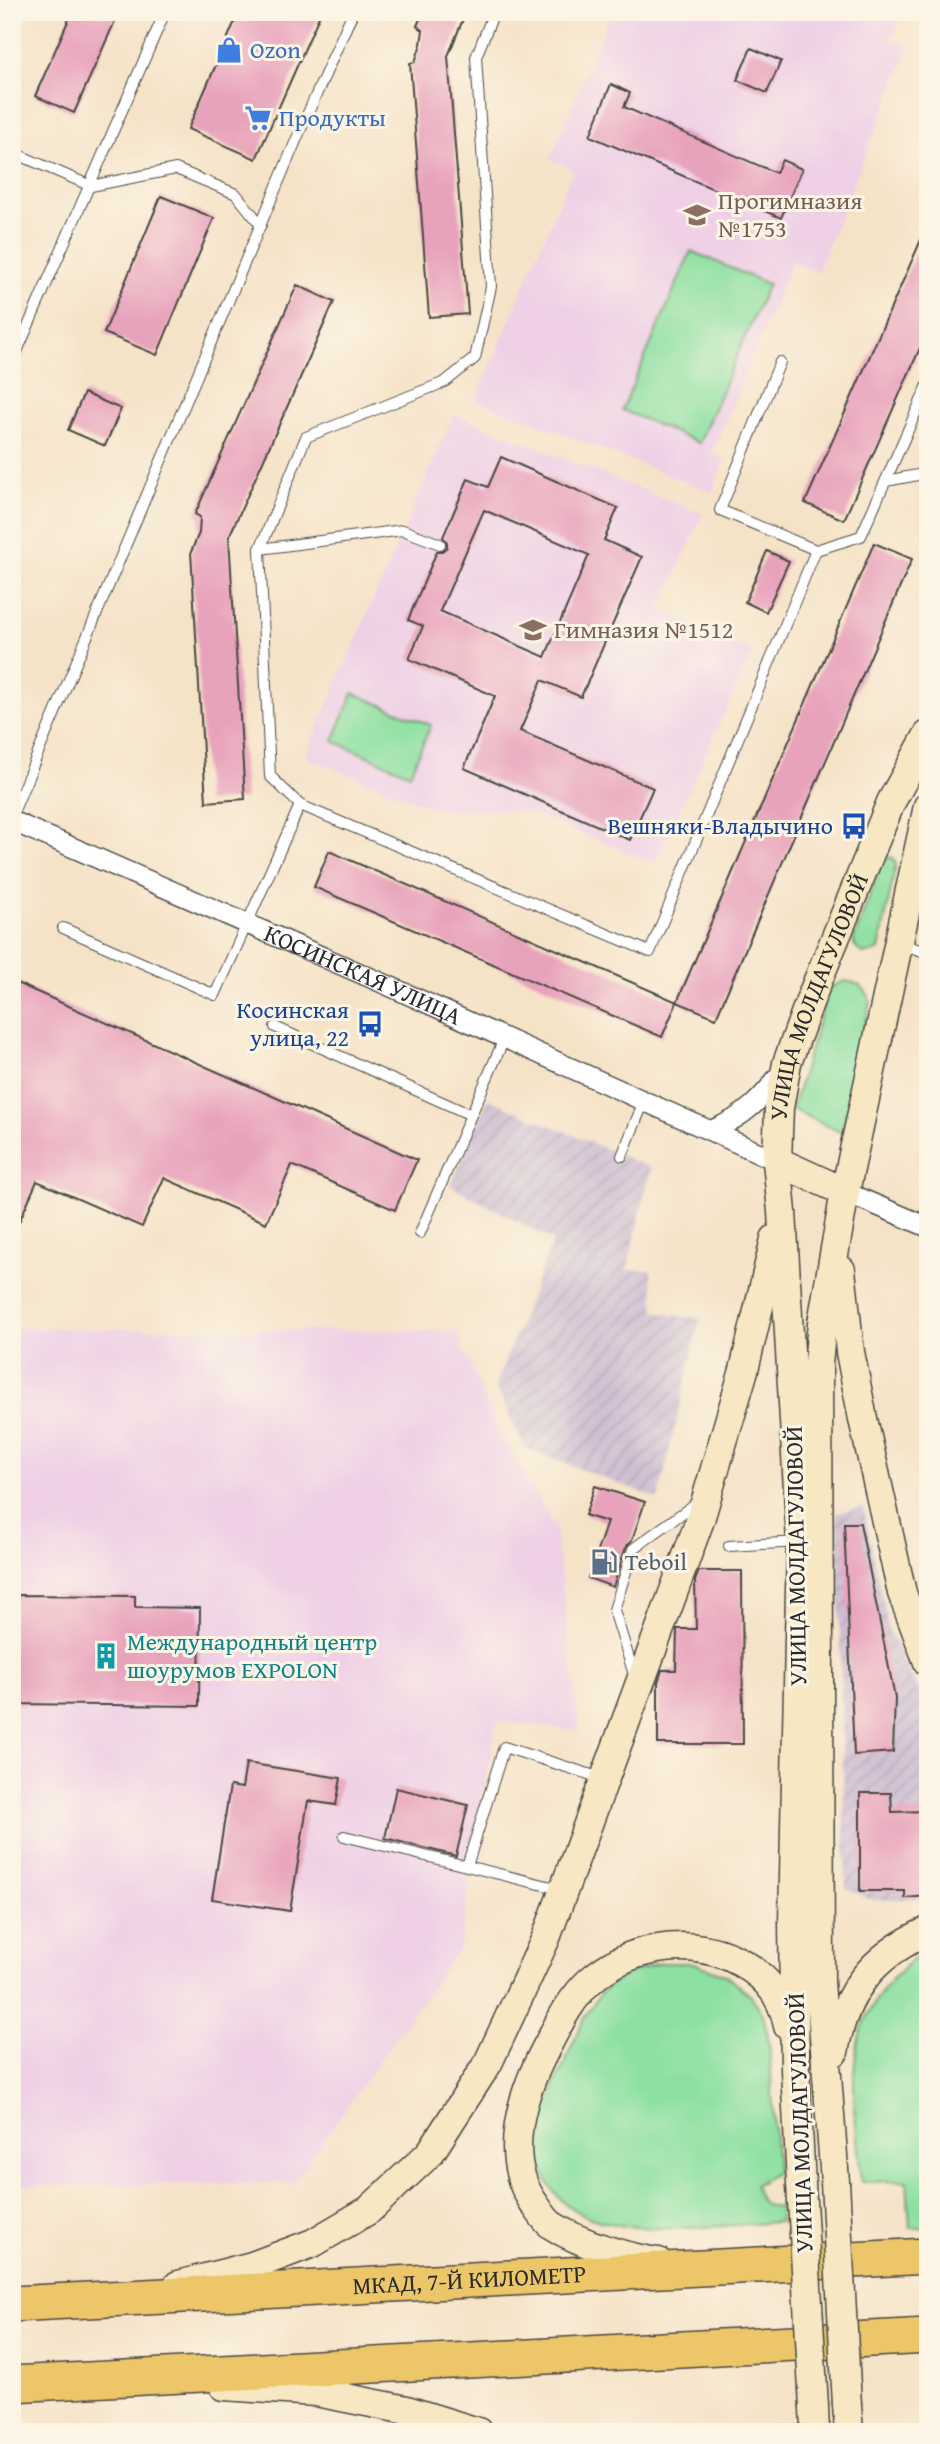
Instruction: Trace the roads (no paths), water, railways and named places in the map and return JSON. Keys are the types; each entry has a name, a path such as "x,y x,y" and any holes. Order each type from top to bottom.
{"highway":[{"name":"МКАД, 7-Й КИЛОМЕТР","path":"12,2304 928,2256"},
{"path":"12,2384 928,2336"}],"main road":[{"name":"УЛИЦА МОЛДАГУЛОВОЙ","path":"814,2419 795,2070 793,1923 801,1542 777,1161 779,1108 787,1063 811,995 891,802 928,735"},
{"name":"УЛИЦА МОЛДАГУЛОВОЙ","path":"848,2419 835,2182 820,1982 817,1394 822,1322 845,1192 928,806"},
{"path":"880,831 892,826 902,827 917,838 919,846"},
{"name":"КОСИНСКАЯ УЛИЦА","path":"777,1161 845,1192"},
{"path":"89,2301 175,2286 252,2266 313,2243 369,2210 430,2153 488,2063 546,1938 701,1520 744,1370 782,1212"},
{"path":"838,1233 850,1352 863,1419 902,1593 928,1662"},
{"path":"828,2082 839,2023 853,1994 874,1964 907,1940 928,1931"},
{"path":"716,2267 639,2260 585,2243 551,2225 531,2200 527,2190 520,2169 516,2135 524,2100 540,2059 566,2010 590,1980 619,1961 651,1950 681,1946 716,1952 748,1965 771,1984 785,2010 795,2070"},
{"path":"92,2381 316,2392 407,2410 478,2432"}],"street":[{"name":"КОСИНСКАЯ УЛИЦА","path":"12,821 505,1037 777,1161"},
{"path":"712,1130 734,1121 752,1108 766,1094 787,1063"},
{"name":"КОСИНСКАЯ УЛИЦА","path":"845,1192 928,1227"}],"lane":[{"path":"12,363 165,12"},
{"path":"12,816 300,131 353,12"},
{"path":"494,12 476,57 491,286 475,358 445,382 306,438 260,549 270,776 299,805 650,951 816,550"},
{"path":"12,152 91,186 176,169 236,194 261,225"},
{"path":"780,362 720,510 816,550 861,536 928,385"},
{"path":"886,481 928,473"},
{"path":"260,549 403,530 440,544"},
{"path":"63,928 215,995 299,805"},
{"path":"898,943 928,953"},
{"path":"275,1027 471,1115"},
{"path":"420,1233 505,1037"},
{"path":"622,1156 644,1100"},
{"path":"639,1688 614,1610 633,1549 708,1495"},
{"path":"729,1546 801,1542"},
{"path":"467,1866 504,1747 605,1779"},
{"path":"344,1836 564,1890"}],"place":[{"name":"Ozon","path":"229,50"},
{"name":"Продукты","path":"258,118"},
{"name":"Прогимназия №1753","path":"697,215"},
{"name":"Гимназия №1512","path":"533,630"},
{"name":"Вешняки-Владычино","path":"854,826"},
{"name":"Косинская улица, 22","path":"370,1024"},
{"name":"Teboil","path":"604,1562"},
{"name":"Международный центр шоурумов EXPOLON","path":"106,1656"}]}
